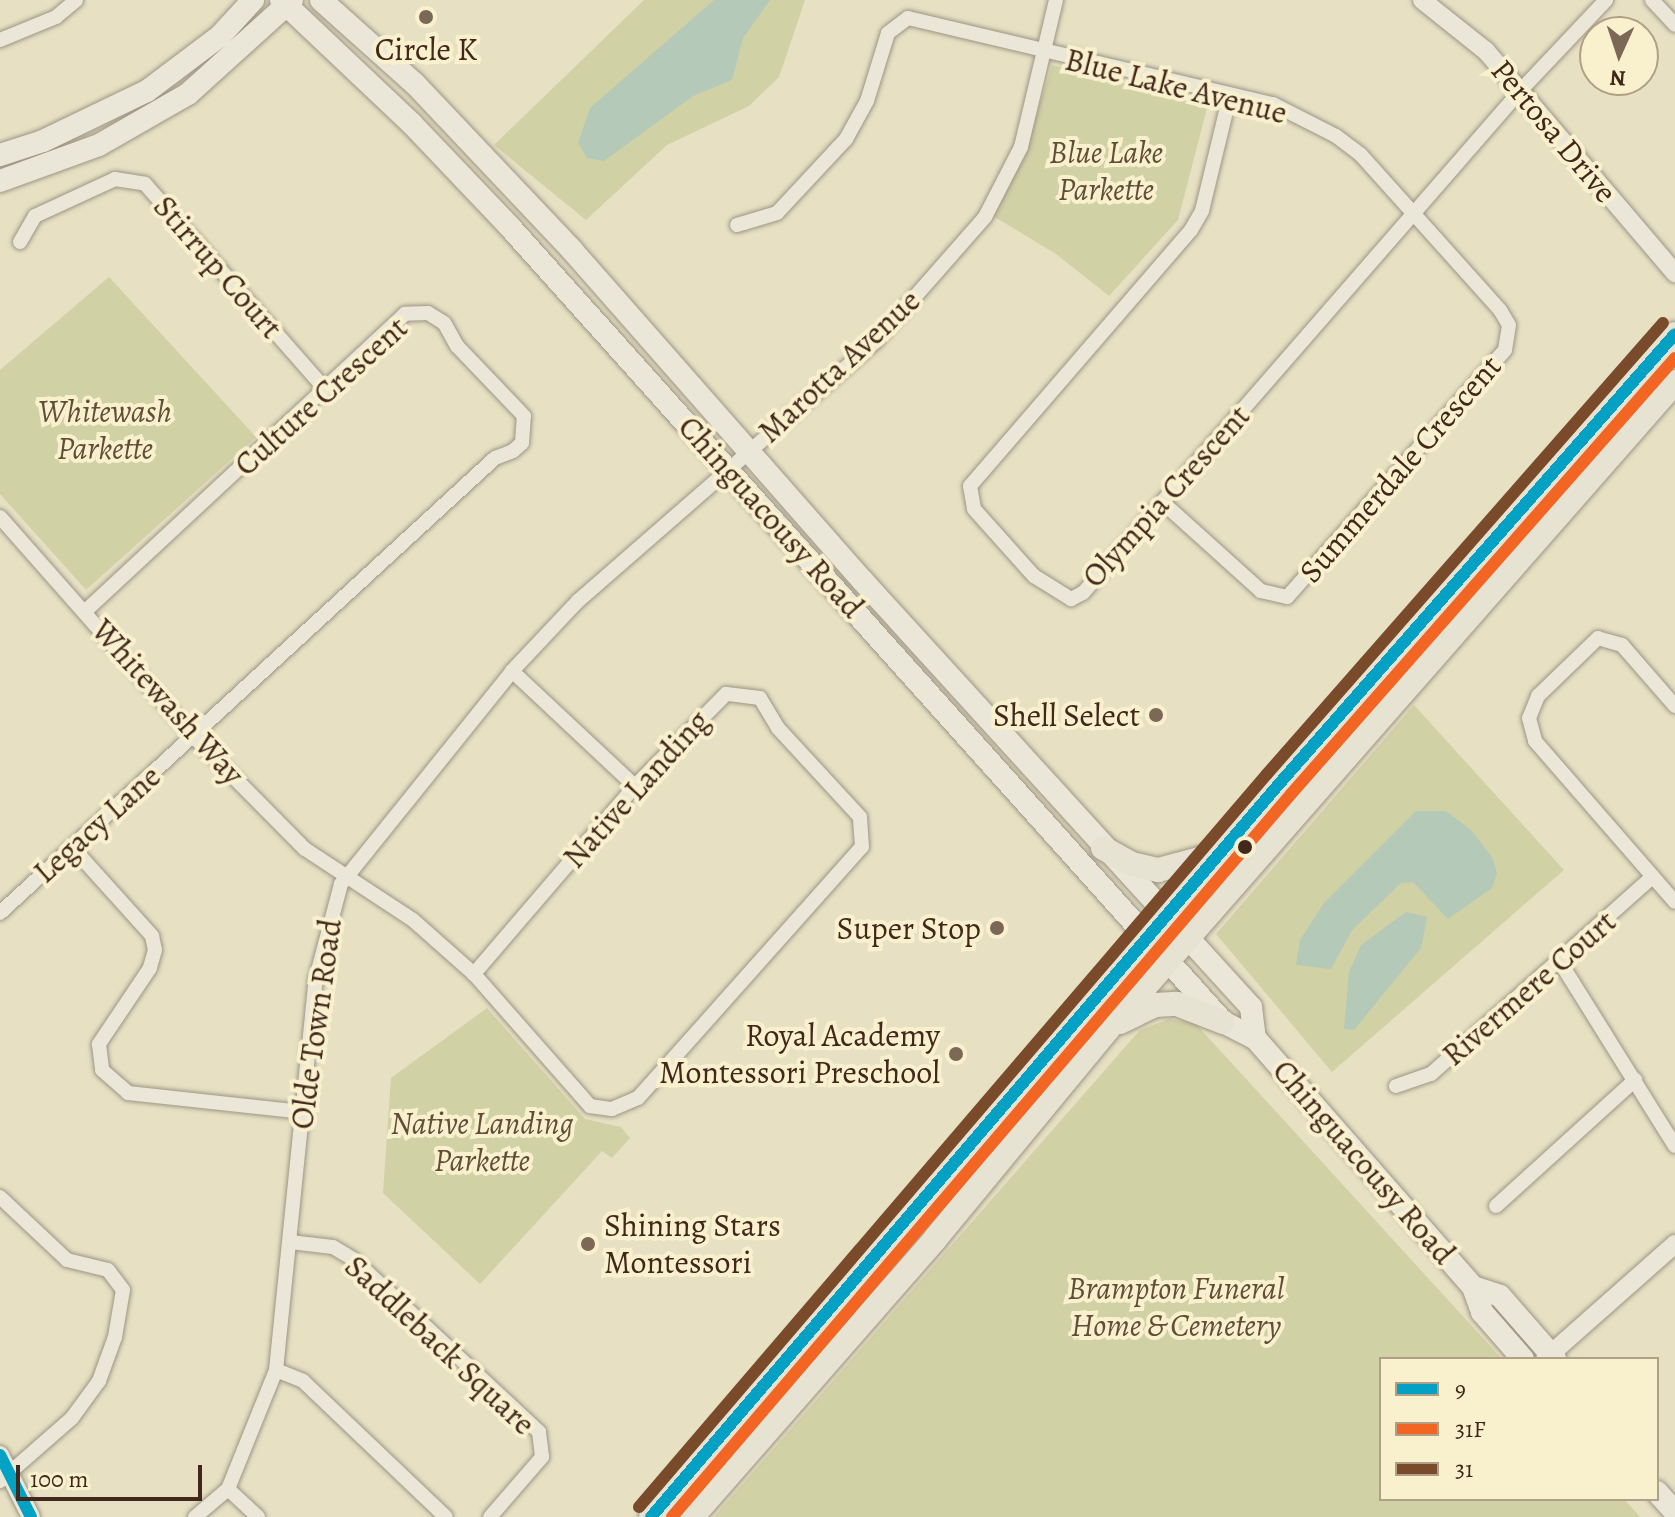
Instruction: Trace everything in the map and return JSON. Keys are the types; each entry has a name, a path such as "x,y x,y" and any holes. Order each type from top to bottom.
{"main road":[{"path":"0,155 43,141 147,91 220,36 253,0"},
{"name":"Chinguacousy Road","path":"321,0 452,122 750,448 1103,848 1251,1007 1255,1038"},
{"path":"0,181 99,145 188,94 286,2"},
{"name":"Chinguacousy Road","path":"286,2 433,146 1170,958 1223,1022 1255,1038 1473,1287 1482,1312 1521,1357"},
{"path":"651,1517 910,1219 1148,936 1675,334"},
{"path":"692,1517 935,1239 1108,1029 1675,382"},
{"path":"1103,848 1132,864 1158,870 1220,853"},
{"path":"1108,1029 1155,1005 1190,1006 1223,1022"},
{"path":"910,1219 935,1239"},
{"name":"Chinguacousy Road","path":"1473,1287 1500,1296 1550,1357"},
{"path":"1659,1494 1675,1512"}],"street":[{"path":"0,40 56,17 76,0"},
{"name":"Marotta Avenue","path":"727,467 876,341 985,217 1021,147 1056,0"},
{"name":"Pertosa Drive","path":"1422,0 1486,51 1675,273"},
{"name":"Olympia Crescent","path":"1230,95 1202,211 1191,230 970,486 970,499 1034,576 1071,599 1162,502 1521,90 1606,0"},
{"path":"1652,0 1675,25"},
{"name":"Blue Lake Avenue","path":"737,225 777,213 846,139 867,101 897,23 908,18 1044,53 1273,104 1336,136 1415,213"},
{"name":"Stirrup Court","path":"20,242 35,216 115,179 145,184 325,389"},
{"name":"Summerdale Crescent","path":"1162,502 1261,591 1287,597 1505,350 1509,325 1500,310 1415,213"},
{"name":"Culture Crescent","path":"86,610 405,314 428,313 444,323 457,346 524,416 526,429 513,451 495,458 193,736"},
{"name":"Olde Town Road","path":"195,1517 228,1489 276,1370 318,965 328,916 347,875 512,671 578,601 727,467"},
{"name":"Whitewash Way","path":"0,517 86,610 193,736 305,849 347,875"},
{"path":"1675,706 1622,645 1598,638 1538,696 1529,718 1535,741 1675,902"},
{"path":"512,671 635,786"},
{"name":"Native Landing","path":"347,875 413,920 474,974 585,1102 600,1108 626,1106 864,842 854,805 778,728 760,698 749,694 726,694 713,703 635,786 474,974"},
{"name":"Legacy Lane","path":"0,913 193,736"},
{"path":"72,847 152,936 155,950 150,968 99,1044 102,1070 128,1093 304,1112"},
{"name":"Rivermere Court","path":"1396,1086 1431,1074 1653,876"},
{"path":"1560,962 1675,1146"},
{"path":"1496,1206 1635,1080"},
{"path":"0,1197 67,1260 108,1270 123,1290 115,1337 99,1381 72,1418 5,1477"},
{"name":"Saddleback Square","path":"290,1242 333,1247 353,1259 539,1432 542,1457 490,1517"},
{"path":"1550,1357 1675,1244"},
{"path":"276,1370 303,1381 446,1517"},
{"path":"0,1455 5,1477 31,1517"},
{"path":"228,1489 258,1517"}],"green space":[{"path":"644,0 805,0 779,77 749,106 667,145 586,220 494,145"},
{"name":"Blue Lake Parkette","path":"1052,65 1208,104 1178,220 1109,296 1056,254 993,216 1024,154"},
{"name":"Whitewash Parkette","path":"109,277 256,437 86,590 0,494 0,370"},
{"path":"1414,705 1564,870 1332,1072 1216,934"},
{"name":"Native Landing Parkette","path":"487,1008 585,1119 621,1127 630,1138 612,1158 602,1151 480,1284 383,1193 391,1078"},
{"name":"Brampton Funeral Home & Cemetery","path":"1169,1019 1195,1023 1500,1357 1379,1357 1379,1501 1626,1501 1640,1517 714,1517 1140,1030"}],"shaded area":[{"path":"714,0 770,0 743,38 732,80 693,96 604,161 587,158 578,143 590,108"},
{"path":"1416,811 1446,811 1471,830 1492,857 1497,873 1492,888 1448,919 1413,882 1401,883 1352,930 1331,969 1296,965 1300,940 1324,903"},
{"path":"1406,912 1427,917 1421,948 1354,1030 1344,1029 1349,972 1361,945"}],"transit line":[{"name":"31","path":"639,1507 1267,774 1663,323"},
{"name":"9","path":"651,1517 1279,784 1675,334"},
{"name":"31F","path":"672,1517 1291,794 1675,358"},
{"name":"9","path":"0,1455 31,1517"}],"place":[{"name":"Circle K","path":"426,17"},
{"name":"Shell Select","path":"1156,715"},
{"name":"Super Stop","path":"997,928"},
{"name":"Royal Academy Montessori Preschool","path":"956,1054"},
{"name":"Shining Stars Montessori","path":"588,1244"}]}
